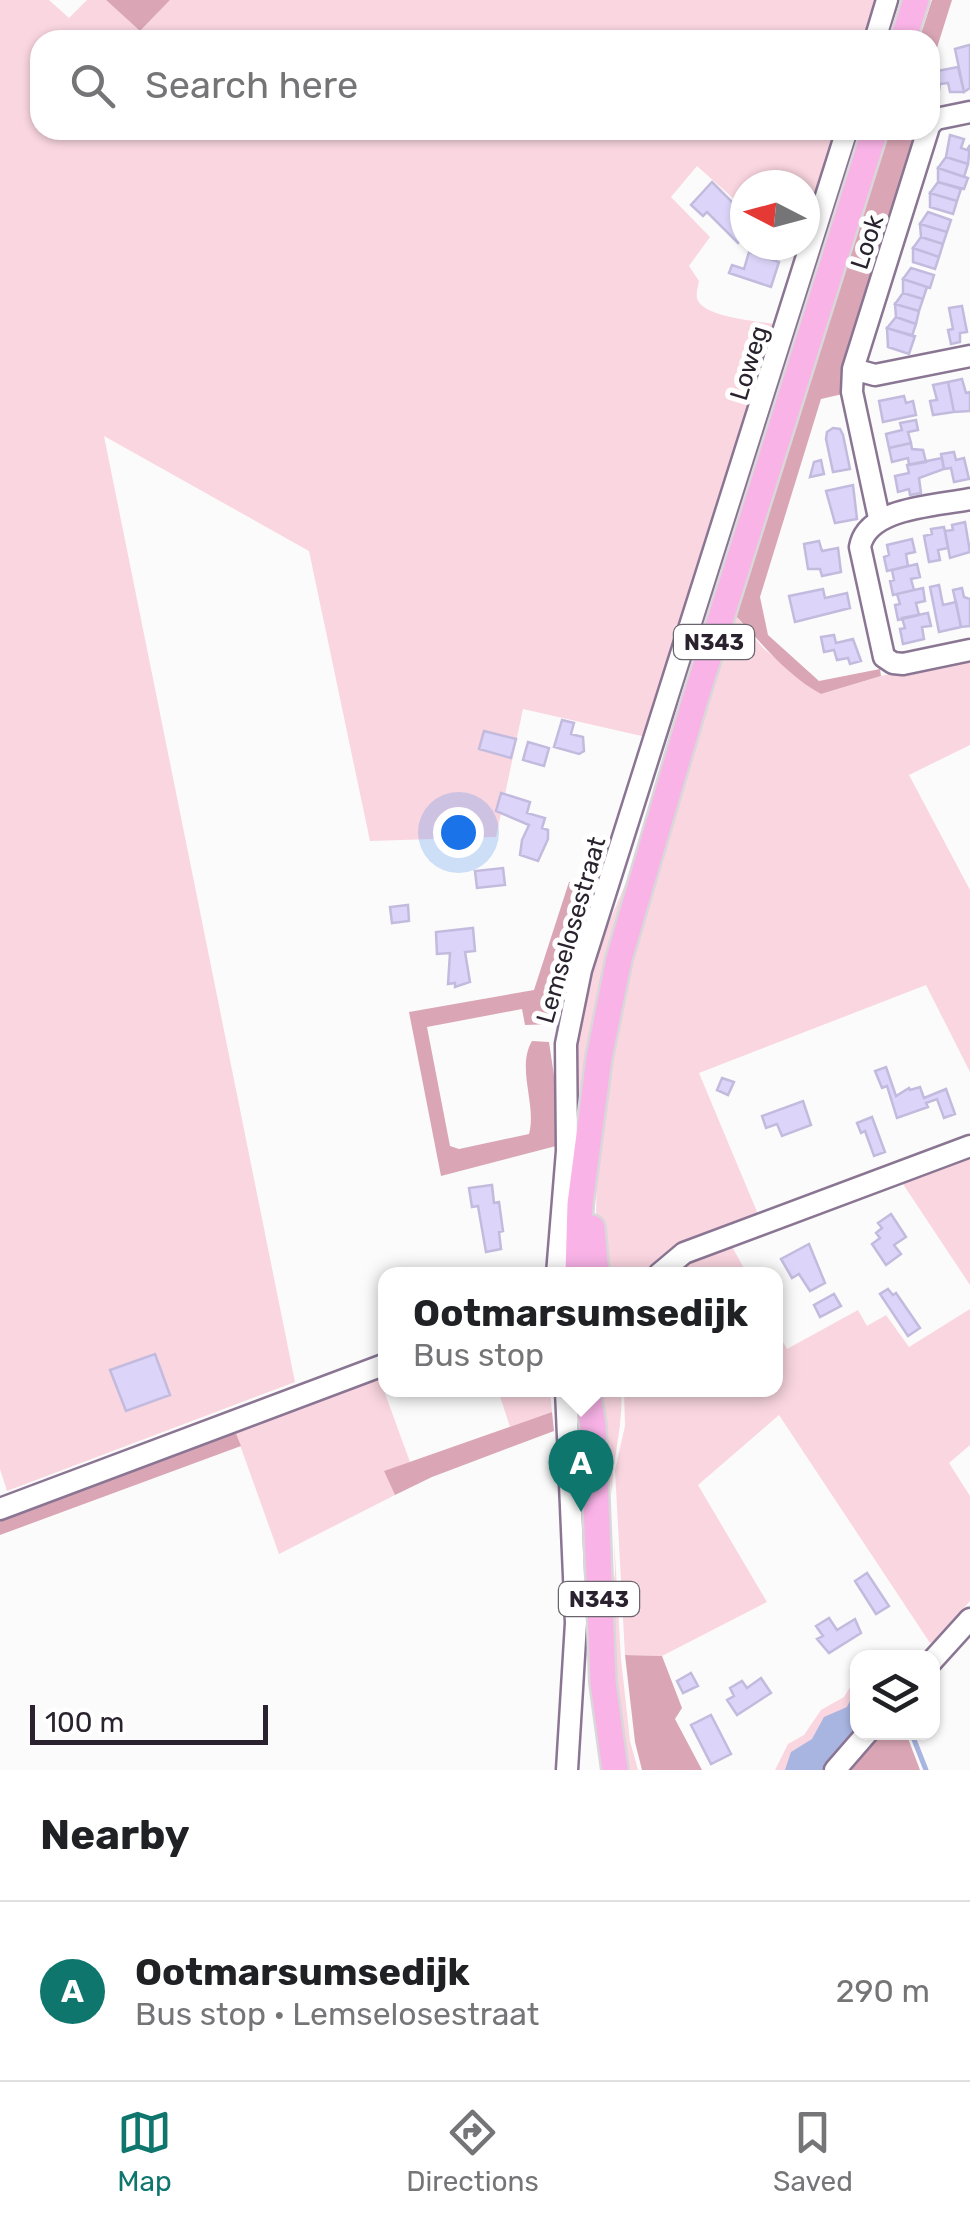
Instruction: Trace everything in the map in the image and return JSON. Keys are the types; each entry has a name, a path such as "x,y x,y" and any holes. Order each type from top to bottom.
{"main road":[{"path":"906,30 916,0"},
{"name":"N343","path":"578,1267 577,1238 599,1058 619,959 694,704 872,140"},
{"name":"N343","path":"588,1163 595,1267"},
{"name":"N343","path":"588,1397 603,1682 615,1770"},
{"name":"N343","path":"592,1426 595,1397"}],"street":[{"path":"878,30 888,0"},
{"name":"Look","path":"940,118 970,112"},
{"name":"Loweg","path":"697,610 844,140"},
{"name":"Look","path":"879,518 852,392 853,369 925,140"},
{"path":"853,369 876,375 970,356"},
{"path":"970,499 879,518 860,547 884,657 903,664 970,650"},
{"name":"Lemselosestraat","path":"558,1267 567,1151 568,1026 581,970 697,610"},
{"path":"667,1267 684,1252 970,1146"},
{"path":"0,1509 378,1367"},
{"path":"566,1397 576,1606 567,1770"},
{"path":"940,1652 970,1619"},
{"path":"834,1770 861,1740"}],"shaded area":[{"path":"0,0 49,0 69,18 87,0 106,0 139,30 30,30 30,140 834,140 820,183 820,170 730,170 730,196 697,166 671,197 710,237 689,266 699,281 697,296 701,304 731,317 774,324 692,578 646,737 523,709 496,837 370,841 309,551 104,436 295,1382 7,1491 0,1469"},
{"path":"106,0 170,0 139,30"},
{"path":"170,0 880,0 870,30 141,30"},
{"path":"932,0 952,0 940,38 940,30 922,30"},
{"path":"880,140 915,140 903,175 905,184 900,187 885,233 887,240 882,244 868,289 847,393 821,399 760,597 768,635 819,681 880,669 881,676 821,694 784,667 732,612"},
{"path":"732,612 764,649 821,694 970,656 970,745 909,775 970,890 970,1072 926,985 699,1073 760,1219 664,1267 600,1267 597,1158 622,980"},
{"path":"632,868 589,1035 577,1137 573,1067 577,1021 596,954"},
{"path":"600,875 553,1024 525,1025 522,1009 427,1027 450,1146 459,1149 529,1134 526,1063 532,1041 549,1042 559,1109 556,1146 441,1176 409,1012 534,990 569,882"},
{"path":"970,1151 970,1285 899,1178"},
{"path":"729,1241 743,1267 672,1267"},
{"path":"970,1309 970,1445 949,1463 970,1496 970,1601 934,1641 930,1643 779,1415 698,1485 767,1602 662,1656 625,1655 615,1470 625,1426 624,1397 783,1397 783,1342 787,1349 858,1310 867,1326 886,1315 909,1347"},
{"path":"378,1377 378,1397 386,1397 410,1462 385,1471 395,1495 279,1554 235,1431"},
{"path":"500,1397 551,1397 552,1412 510,1427"},
{"path":"601,1397 621,1397 612,1494"},
{"path":"552,1412 554,1431 395,1495 384,1471"},
{"path":"235,1431 241,1446 0,1535 0,1518"},
{"path":"614,1537 621,1659 630,1741 638,1770 624,1770 608,1627 615,1572"},
{"path":"625,1655 662,1656 682,1708 675,1719 702,1770 642,1770"},
{"path":"850,1687 852,1740 831,1770 775,1770 788,1744 804,1735 821,1710 844,1697"},
{"path":"873,1740 909,1740 920,1770 848,1770"}],"water":[{"path":"850,1701 850,1737 822,1770 785,1770 791,1752 812,1739 824,1717 847,1707"}],"building":[{"path":"970,45 970,88 964,92 955,49"},
{"path":"958,67 964,92 950,92 948,83 940,84 940,70"},
{"path":"950,135 964,139 961,148 967,150 970,145 968,164 946,157"},
{"path":"946,157 968,164 964,177 938,168"},
{"path":"938,168 968,178 964,189 938,182"},
{"path":"712,182 730,200 730,235 707,212 703,216 691,205"},
{"path":"938,182 961,189 957,201 930,193"},
{"path":"930,193 957,201 953,214 930,207"},
{"path":"928,212 951,220 947,232 920,224"},
{"path":"920,224 947,232 943,244 921,237"},
{"path":"921,237 943,244 939,257 913,248"},
{"path":"913,248 939,257 935,269 913,262"},
{"path":"747,260 779,262 771,287 729,273 732,265 744,269"},
{"path":"911,268 934,275 930,288 903,279"},
{"path":"903,279 927,287 923,299 903,293"},
{"path":"903,293 923,299 919,311 895,304"},
{"path":"895,304 919,311 916,324 896,317"},
{"path":"962,306 967,332 960,333 960,342 951,344 949,308"},
{"path":"896,317 916,324 912,336 887,328"},
{"path":"887,328 915,336 909,354 888,347"},
{"path":"962,379 966,393 970,392 970,411 954,412 948,382"},
{"path":"948,382 954,412 933,415 930,401 937,400 933,385"},
{"path":"904,396 906,403 913,401 916,415 883,422 879,401"},
{"path":"916,420 918,430 908,432 911,443 889,448 886,434 902,430 900,423"},
{"path":"833,428 840,429 843,435 850,469 833,472 826,439"},
{"path":"911,443 912,449 923,450 926,462 909,465 908,458 892,462 889,448"},
{"path":"954,452 956,460 964,458 969,479 954,482 951,468 944,469 941,454"},
{"path":"942,458 944,469 919,478 921,493 910,495 909,489 898,492 895,476 909,473 907,465"},
{"path":"821,460 824,474 810,477 814,462"},
{"path":"853,485 857,519 835,523 826,491"},
{"path":"965,522 970,552 950,558 945,531"},
{"path":"944,527 948,548 938,550 940,560 929,562 924,536 932,534 931,529"},
{"path":"912,539 915,552 906,554 908,566 887,571 887,545"},
{"path":"819,541 822,551 838,548 841,572 822,576 820,569 808,569 804,544"},
{"path":"917,564 920,577 911,579 914,590 893,595 892,570"},
{"path":"939,585 943,605 956,602 961,627 939,632 930,587"},
{"path":"923,588 925,601 916,603 919,615 898,620 897,594"},
{"path":"962,588 964,597 970,599 970,626 961,627 953,590"},
{"path":"823,589 825,598 847,593 850,608 795,622 789,596"},
{"path":"928,613 931,626 922,627 924,639 903,644 902,618"},
{"path":"834,635 836,643 853,639 861,661 850,664 848,658 837,660 834,650 824,652 821,637"},
{"path":"562,720 574,723 571,734 583,737 584,751 579,754 554,747"},
{"path":"484,731 516,739 511,758 479,749"},
{"path":"528,742 549,748 544,766 523,760"},
{"path":"501,793 530,802 527,813 545,818 542,828 548,830 548,839 538,861 520,855 529,825 496,811"},
{"path":"503,868 505,885 477,888 475,871"},
{"path":"408,905 409,921 392,923 390,907"},
{"path":"473,928 475,951 465,952 470,982 455,987 455,983 448,984 450,953 437,954 436,932"},
{"path":"886,1067 896,1096 909,1088 920,1087 924,1098 946,1089 955,1114 944,1118 937,1099 926,1103 928,1107 897,1118 887,1086 882,1088 875,1071"},
{"path":"722,1078 734,1082 728,1095 717,1090"},
{"path":"803,1101 811,1125 782,1136 777,1124 766,1128 762,1116"},
{"path":"872,1117 885,1152 874,1156 865,1131 861,1133 857,1123"},
{"path":"492,1185 503,1231 499,1232 501,1249 486,1252 478,1206 472,1207 469,1188"},
{"path":"891,1214 906,1237 894,1245 901,1254 886,1265 872,1244 880,1238 876,1233 882,1228 878,1223"},
{"path":"809,1244 825,1283 810,1291 799,1274 792,1278 781,1259"},
{"path":"888,1289 893,1295 896,1293 920,1328 908,1336 880,1294"},
{"path":"834,1294 841,1306 820,1317 814,1305"},
{"path":"155,1354 170,1395 126,1411 110,1370"},
{"path":"867,1573 889,1606 876,1614 855,1581"},
{"path":"829,1618 837,1630 855,1619 861,1633 829,1653 817,1639 823,1636 816,1626"},
{"path":"691,1673 698,1686 683,1693 677,1681"},
{"path":"761,1678 771,1693 737,1715 727,1700 734,1696 730,1688 742,1681 747,1688"},
{"path":"711,1715 731,1754 711,1764 691,1725"}],"waterway":[{"path":"914,1740 926,1770"}],"place":[{"name":"Ootmarsumsedijk","path":"581,1512"}]}
